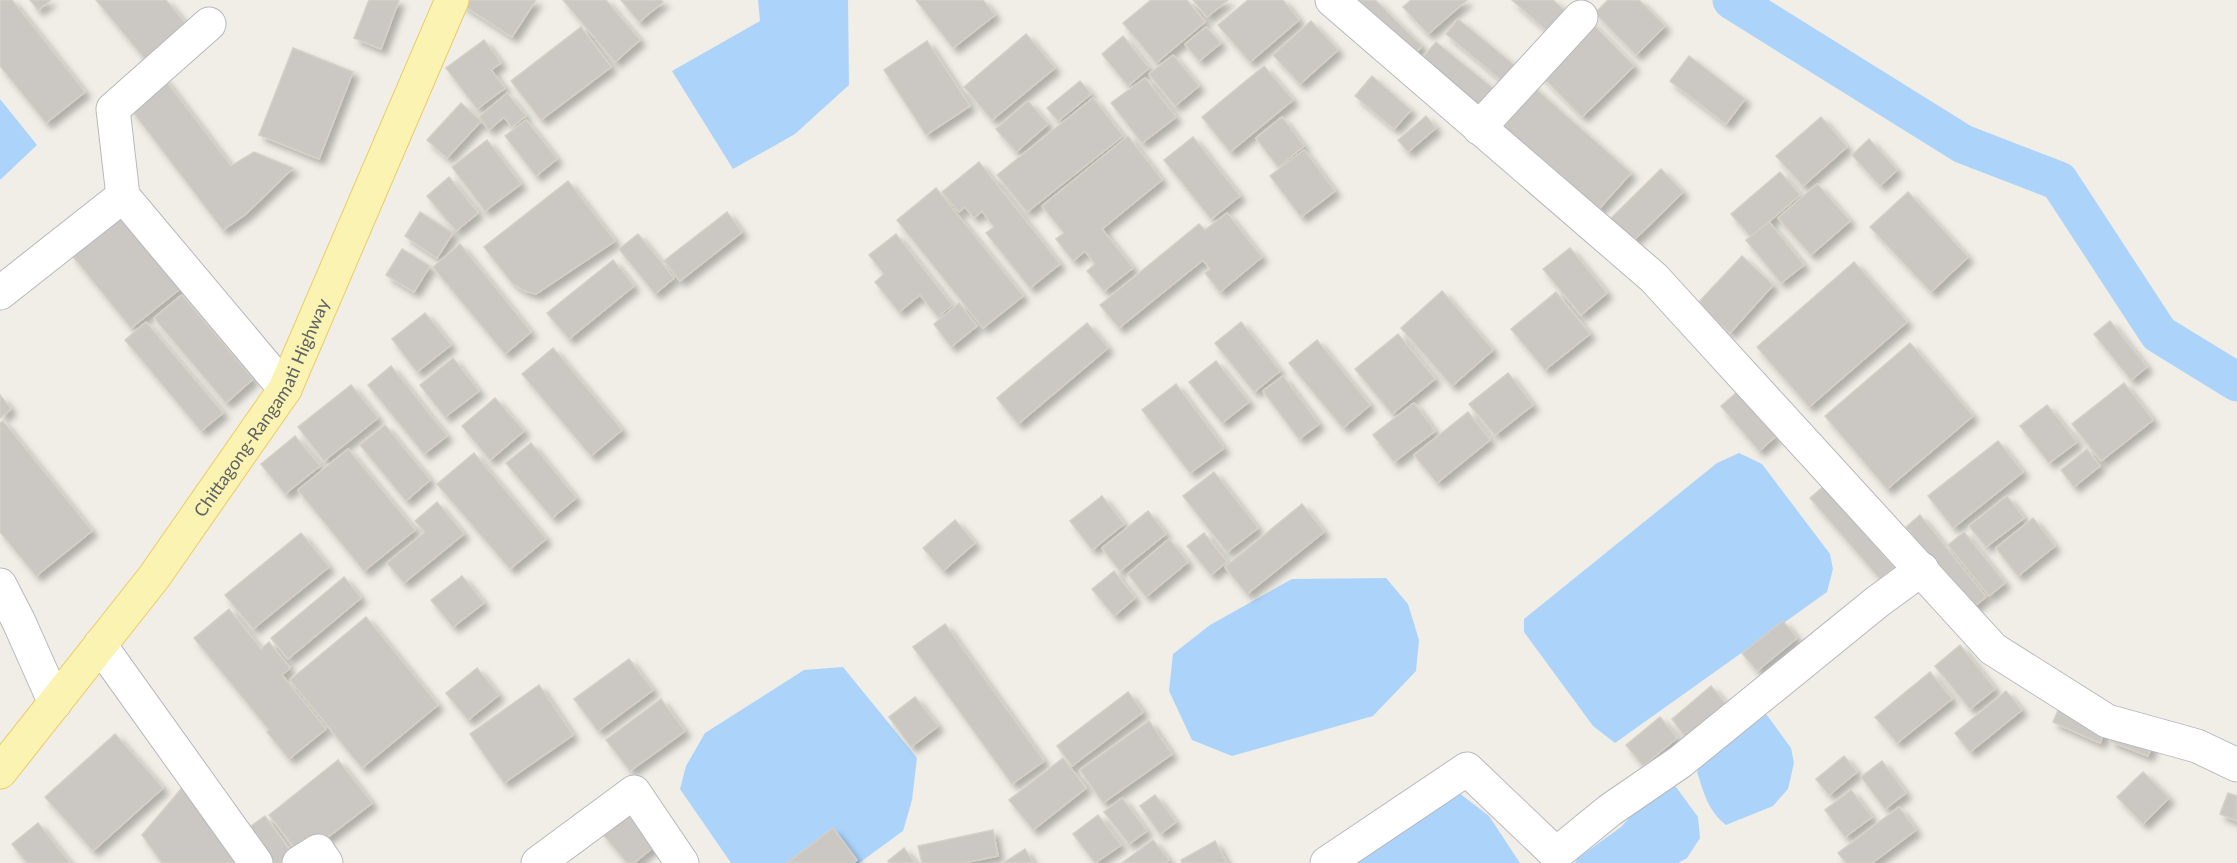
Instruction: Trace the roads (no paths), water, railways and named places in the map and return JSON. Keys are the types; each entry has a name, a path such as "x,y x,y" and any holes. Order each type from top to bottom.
{"main road":[{"name":"Chittagong-Rangamati Highway","path":"0,772 154,577 285,389 452,0"}],"street":[{"path":"1332,0 1654,278 1993,649 2107,721 2197,746 2237,765"},
{"path":"1479,128 1581,17"},
{"path":"209,24 113,109 123,196 285,389"},
{"path":"0,293 123,196"},
{"path":"1327,863 1467,769 1557,858 1610,810 1680,762 1877,602 1922,569"},
{"path":"0,585 20,622 55,703"},
{"path":"100,645 256,863"},
{"path":"538,863 634,792 682,863"},
{"path":"299,863 318,851 326,863"}],"water":[{"path":"758,0 848,0 849,85 795,134 733,169 672,71 760,21"},
{"path":"0,99 37,145 0,180"},
{"path":"1739,453 1762,464 1830,554 1833,569 1827,592 1615,743 1593,726 1524,632 1524,619 1717,463"},
{"path":"1386,578 1408,604 1419,640 1416,671 1373,716 1232,756 1192,740 1169,691 1173,654 1210,625 1292,579"},
{"path":"843,667 917,758 912,800 903,831 859,863 731,863 680,789 686,766 705,733 804,670"},
{"path":"1760,715 1767,715 1791,748 1794,763 1788,789 1773,806 1726,825 1711,808 1697,772 1709,749"},
{"path":"1668,784 1676,787 1698,817 1700,838 1687,858 1678,863 1575,863 1578,858 1621,827 1631,816 1636,805"},
{"path":"1454,789 1489,816 1520,863 1342,863"}],"waterway":[{"path":"1732,0 1963,144 2059,181 2159,334 2237,382"}]}
